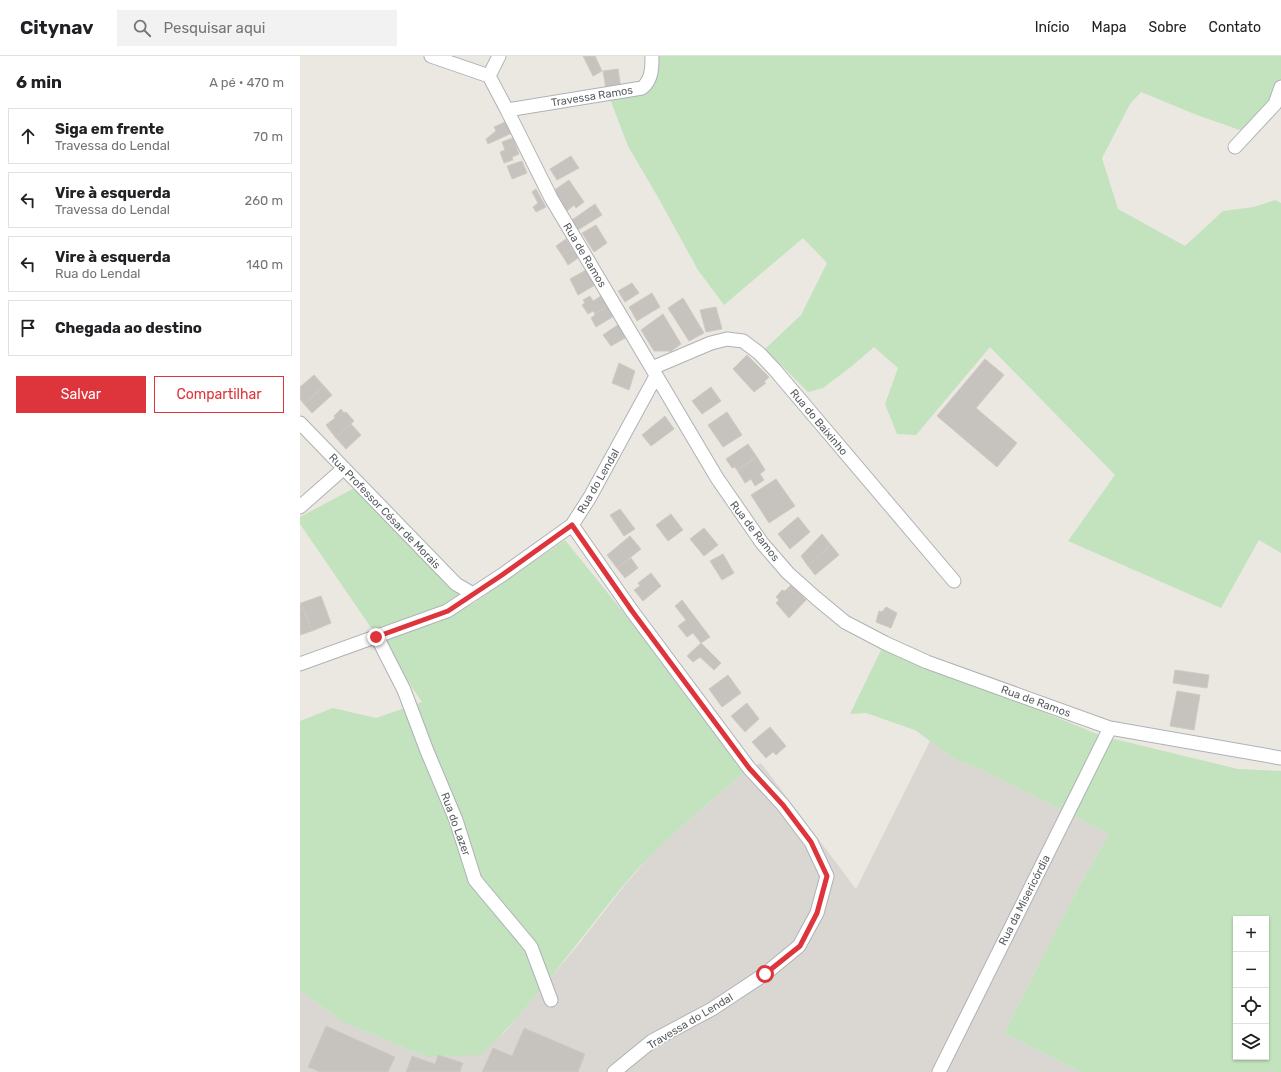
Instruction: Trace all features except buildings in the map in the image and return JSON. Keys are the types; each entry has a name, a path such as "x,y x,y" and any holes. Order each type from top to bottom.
{"street":[{"path":"431,56 489,76 499,56"},
{"name":"Travessa Ramos","path":"507,110 642,88 647,84 650,77 652,56"},
{"name":"Rua de Ramos","path":"489,76 551,198 717,478 762,543 788,573 816,598 845,622 885,643 927,662 1110,728 1281,758"},
{"path":"1235,147 1275,104 1281,87"},
{"name":"Rua do Baixinho","path":"654,372 711,343 727,339 743,341 759,353 774,370 954,581"},
{"name":"Rua do Lendal","path":"300,664 448,611 572,525 594,490 654,372"},
{"name":"Rua Professor César de Morais","path":"300,423 456,584 473,594"},
{"path":"300,507 343,469"},
{"name":"Travessa do Lendal","path":"572,525 632,611 749,768 783,805 811,842 827,876 817,913 800,946 765,974 712,1009 652,1041 614,1072"},
{"name":"Rua do Lazer","path":"376,637 404,690 427,752 456,820 475,880 531,947 551,1000"},
{"name":"Rua da Misericórdia","path":"939,1072 1110,728"}],"shaded area":[{"path":"930,741 953,758 986,772 1109,834 1077,890 1004,1033 1081,1072 300,1072 300,990 343,1022 427,1057 503,1034 578,945 624,886 658,847 749,768 761,763 856,889"}],"green space":[{"path":"654,56 1281,56 1281,89 1251,134 1197,115 1141,92 1130,104 1102,158 1118,209 1185,246 1223,211 1254,207 1275,200 1281,203 1281,553 1259,540 1221,608 1068,541 1115,475 990,347 916,435 897,434 885,404 898,368 874,347 823,388 808,392 765,349 801,315 827,263 803,238 724,305 698,270 628,146 610,99 649,83"},
{"path":"358,486 471,605 565,540 749,768 652,854 637,870 537,994 481,1055 427,1057 343,1022 300,990 300,721 333,708 376,718 422,702 300,524 300,517"},
{"path":"883,646 1102,736 1238,769 1281,771 1281,1072 1081,1072 1004,1033 1077,890 1109,834 986,772 953,758 915,730 866,713 850,714"}],"route":[{"path":"376,637 448,611 572,525 632,611 749,768 783,805 811,842 827,876 817,913 800,946 765,974"}]}
